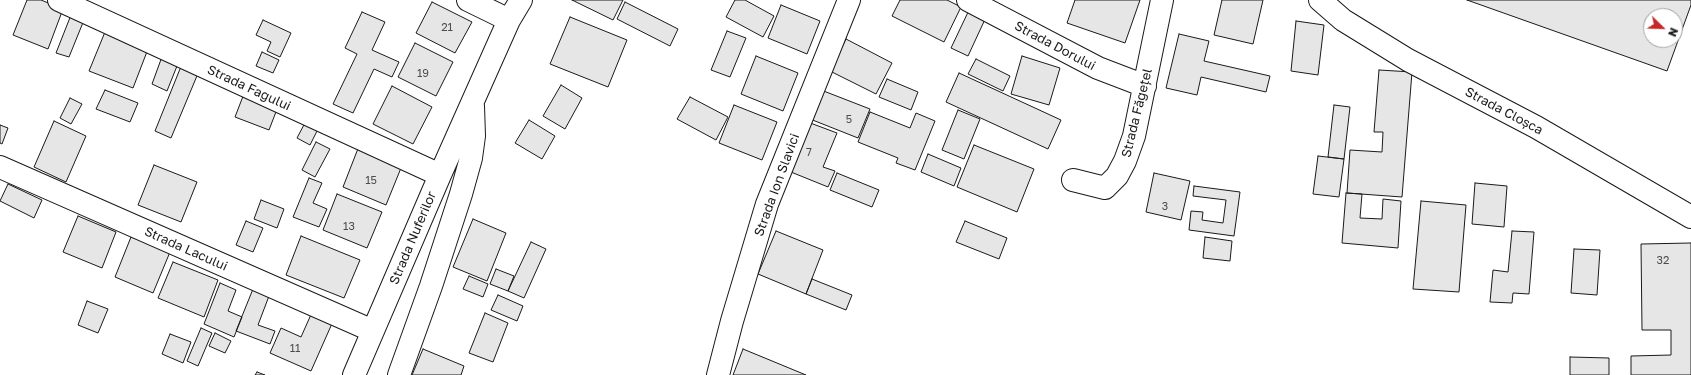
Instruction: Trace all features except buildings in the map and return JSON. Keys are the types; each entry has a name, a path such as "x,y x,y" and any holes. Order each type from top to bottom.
{"street":[{"name":"Strada Fagului","path":"59,0 440,175"},
{"path":"468,0 510,20"},
{"name":"Strada Nuferilor","path":"354,375 440,175 510,20 521,0"},
{"name":"Strada Ion Slavici","path":"718,375 732,321 767,204 849,0"},
{"name":"Strada Dorului","path":"968,0 1098,68 1145,86"},
{"name":"Strada Făgețel","path":"1073,180 1105,188 1117,176 1125,161 1134,136 1162,0"},
{"name":"Strada Cloșca","path":"1320,0 1343,20 1408,60 1536,127 1691,217"},
{"name":"Strada Nuferilor","path":"399,375 431,286 465,180 474,136 473,102"},
{"name":"Strada Lacului","path":"0,167 372,332"}]}
